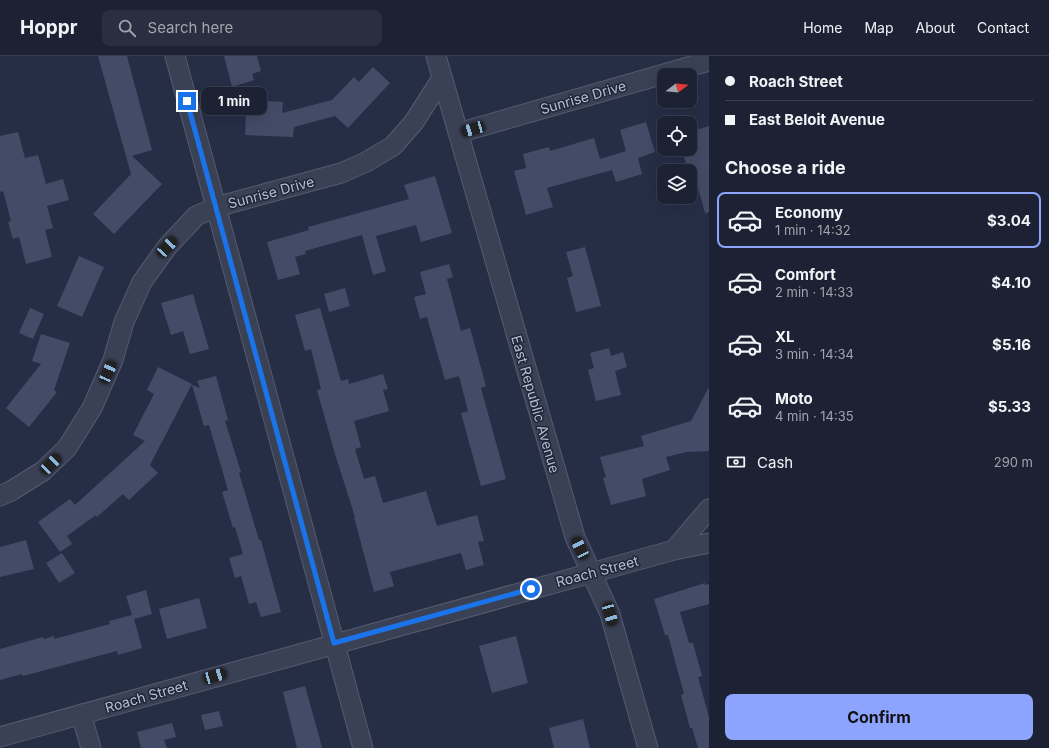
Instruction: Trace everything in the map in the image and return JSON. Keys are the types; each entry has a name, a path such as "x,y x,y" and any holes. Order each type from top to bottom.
{"street":[{"path":"175,56 363,748"},
{"name":"East Republic Avenue","path":"436,56 575,536 610,614 648,748"},
{"name":"Sunrise Drive","path":"458,133 709,61"},
{"name":"Sunrise Drive","path":"0,496 43,472 67,448 92,408 113,360 124,322 142,282 167,247 196,216 216,207 341,173 366,162 393,146 414,122 442,78"},
{"path":"674,550 709,509"},
{"name":"Roach Street","path":"0,736 592,572 674,550 709,543"},
{"path":"81,714 90,748"}],"building":[{"path":"98,56 127,56 152,150 132,156 162,184 114,234 93,214 131,174"},
{"path":"224,56 257,56 261,71 252,74 254,80 232,87"},
{"path":"373,67 390,83 348,128 335,116 294,127 293,137 245,135 246,110 267,111 267,101 283,102 282,113 332,100 354,77 359,82"},
{"path":"646,122 655,152 638,158 642,174 616,182 612,170 547,188 553,207 526,215 514,171 526,168 523,154 549,147 550,151 594,138 600,159 626,151 620,130"},
{"path":"709,126 709,212 705,213 697,184 697,164 686,164 684,156 697,156 697,130"},
{"path":"18,132 25,158 38,155 46,184 63,179 69,200 47,206 53,228 45,230 52,257 26,264 19,237 13,239 8,222 11,221 3,191 0,192 0,136"},
{"path":"435,176 452,233 421,242 416,225 376,236 386,271 373,275 362,235 305,251 306,254 295,257 300,274 278,280 267,242 309,230 308,227 409,199 404,185"},
{"path":"585,247 601,306 576,312 567,278 573,276 566,252"},
{"path":"79,256 104,267 82,317 57,306"},
{"path":"449,264 453,277 447,279 461,331 470,328 486,386 481,388 506,479 481,486 461,413 468,411 459,376 445,380 427,317 420,319 414,297 426,294 420,272"},
{"path":"345,288 350,306 329,312 324,294"},
{"path":"193,294 209,349 190,354 183,331 171,335 161,303"},
{"path":"30,308 44,314 33,339 19,333"},
{"path":"320,308 341,381 348,379 349,384 383,374 388,389 383,390 389,411 354,421 361,447 355,449 364,479 375,476 383,503 426,491 437,526 477,515 484,541 478,542 484,565 466,570 461,553 390,572 394,586 374,592 355,517 317,390 321,389 311,349 305,351 295,315"},
{"path":"41,334 70,343 54,390 57,392 29,427 6,408 41,364 32,361"},
{"path":"609,348 611,356 623,352 627,367 615,371 621,395 596,401 588,370 594,368 590,353"},
{"path":"158,367 192,384 150,465 158,473 129,500 123,494 97,517 96,515 67,536 72,544 60,552 38,522 70,499 75,505 145,441 133,435 154,394 147,390"},
{"path":"216,376 228,420 225,421 241,472 239,473 259,540 261,540 281,612 261,617 256,602 249,604 241,576 235,578 229,558 243,554 222,492 228,490 209,425 204,426 192,385 200,388 197,381"},
{"path":"709,387 709,451 686,452 666,457 670,470 642,479 646,496 611,505 603,478 606,477 600,457 644,446 641,436 691,421"},
{"path":"26,540 34,569 0,577 0,547"},
{"path":"62,553 75,573 59,583 46,563"},
{"path":"705,583 705,585 709,584 709,604 680,612 689,643 693,643 702,676 698,677 709,717 709,748 698,748 692,728 690,728 681,695 684,694 668,635 665,635 654,599"},
{"path":"146,590 152,614 134,619 142,648 118,655 117,651 23,676 22,674 0,680 0,649 43,637 44,639 54,636 54,639 110,624 109,621 132,615 126,596"},
{"path":"199,598 207,628 167,639 159,609"},
{"path":"516,636 528,683 492,693 479,646"},
{"path":"305,686 322,748 297,748 283,692"},
{"path":"219,711 223,726 205,730 201,715"},
{"path":"583,719 590,748 554,748 549,728"},
{"path":"172,723 176,737 164,740 167,748 141,748 137,732"}],"route":[{"path":"187,101 334,643 531,589"}]}
